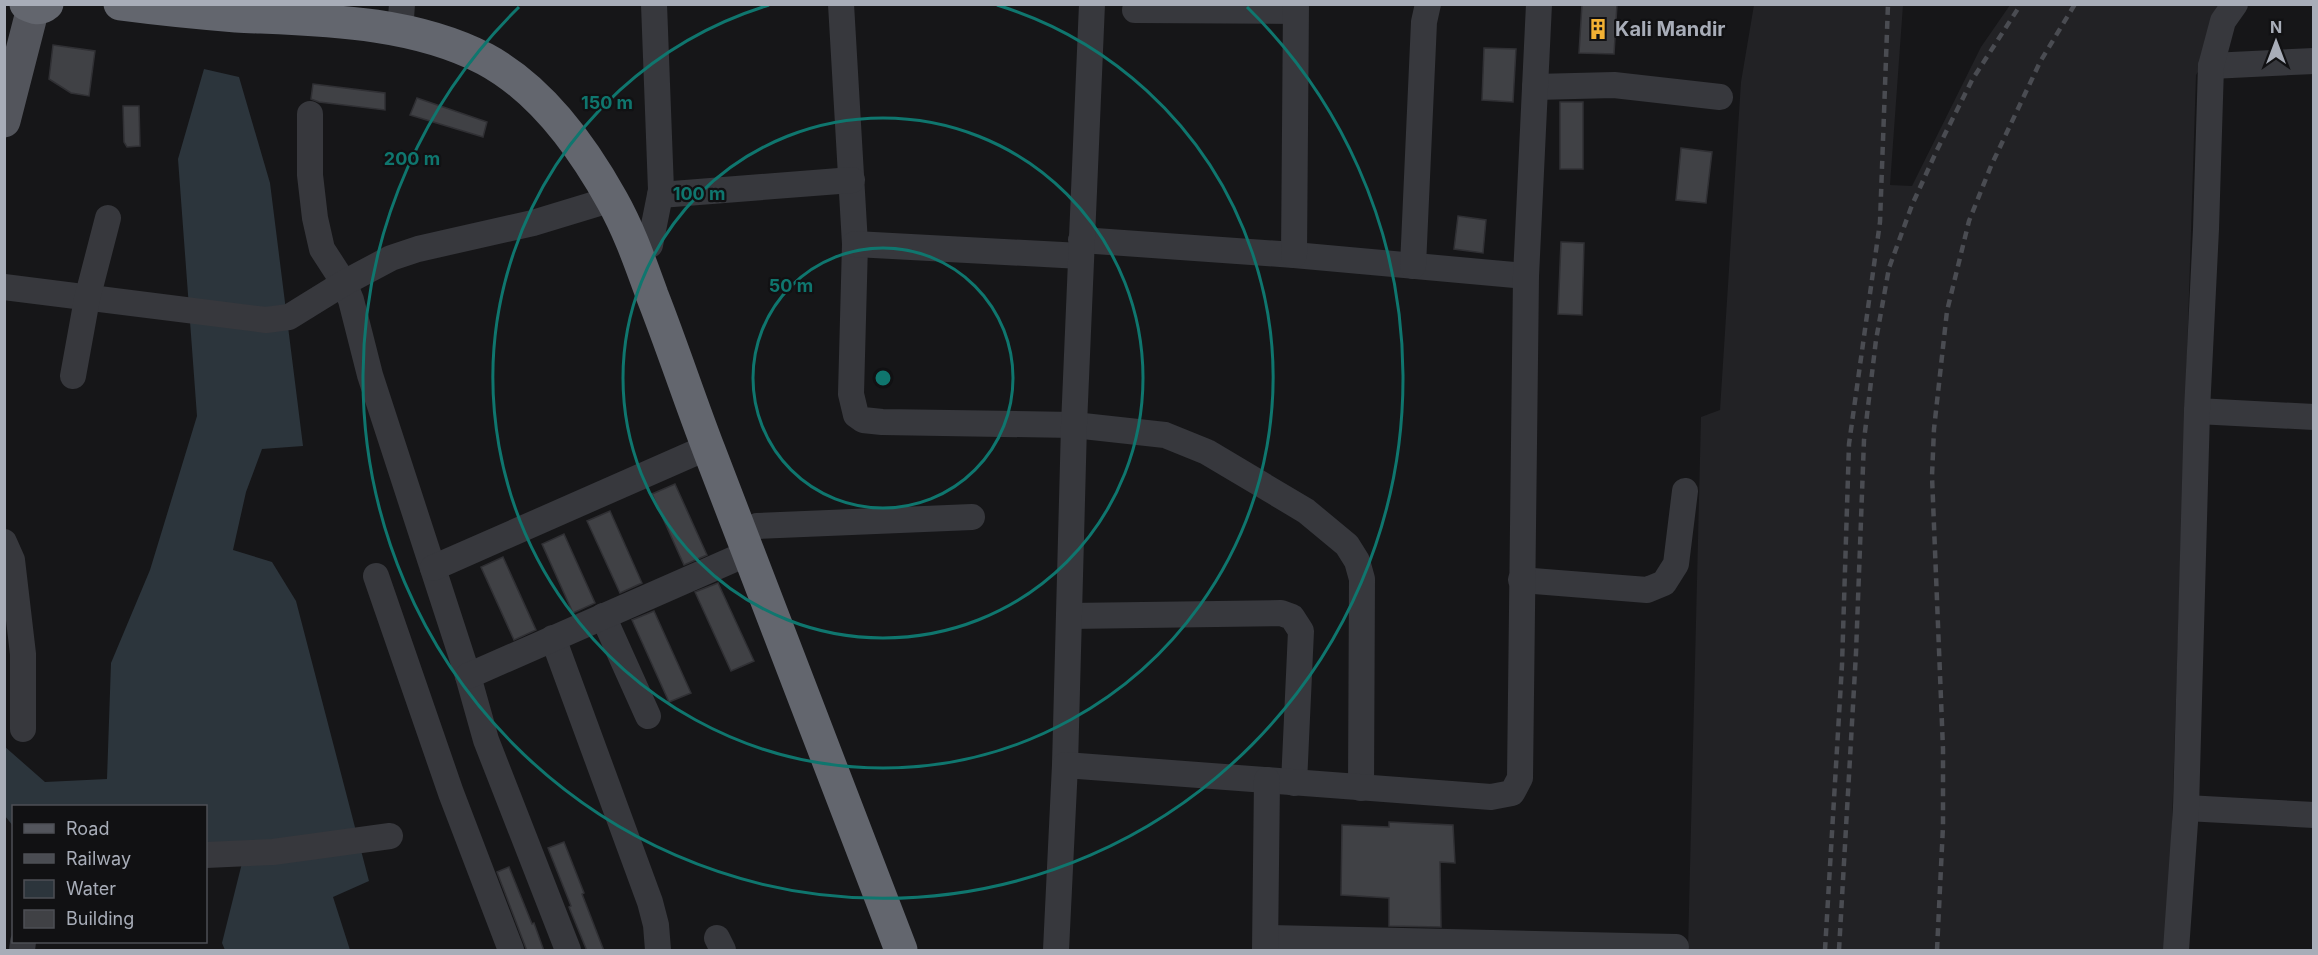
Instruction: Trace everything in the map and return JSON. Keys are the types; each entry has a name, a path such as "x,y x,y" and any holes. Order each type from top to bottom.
{"highway":[{"path":"120,4 180,11 235,10 326,21 401,16 472,35 506,52 529,68 581,121 607,162 650,245 752,540 901,951"},
{"path":"401,16 488,61 518,81 551,112 612,199 628,231 708,447 752,540 919,951"}],"main road":[{"path":"4,120 36,6"}],"street":[{"path":"650,245 660,195 654,4"},
{"path":"841,4 855,244 851,394 856,415 864,420 882,422 1074,425 1165,435 1207,452 1306,511 1347,545 1357,561 1362,579 1360,788"},
{"path":"1056,951 1065,765 1074,425 1092,4"},
{"path":"1413,266 1424,22 1428,4"},
{"path":"1065,765 1491,797 1512,793 1520,778 1526,276 1539,4"},
{"path":"2176,951 2186,808 2197,411 2211,66 2223,21 2235,4"},
{"path":"1135,10 1296,8 1294,255"},
{"path":"2211,66 2313,61"},
{"path":"1535,87 1614,85 1720,97"},
{"path":"310,114 310,176 315,218 322,249 344,283 351,300 370,375 468,676 486,740 568,951"},
{"path":"660,195 852,180"},
{"path":"4,287 87,299 277,318 391,258 418,249 533,223 612,199"},
{"path":"73,376 87,299 108,218"},
{"path":"855,244 1294,255 1526,276"},
{"path":"2197,411 2313,417"},
{"path":"433,568 708,447"},
{"path":"1521,580 1647,590 1664,583 1676,564 1685,491"},
{"path":"468,676 603,616 752,540 972,517"},
{"path":"4,542 12,560 14,654 23,729"},
{"path":"376,576 451,793 511,951"},
{"path":"1069,616 1281,613 1292,617 1301,631 1294,783"},
{"path":"603,616 648,716"},
{"path":"553,638 650,902 656,925 658,951"},
{"path":"1267,780 1266,944 1676,947"},
{"path":"2186,808 2313,815"},
{"path":"207,855 273,852 390,836"}],"shaded area":[{"path":"1754,5 1903,5 1890,185 1912,186 1981,47 2010,5 2242,5 2196,75 2168,950 1688,950 1701,417 1720,410 1741,82"}],"water":[{"path":"204,69 239,77 270,183 303,446 262,449 246,492 233,550 272,562 296,601 369,881 333,897 350,950 225,950 222,943 243,859 207,849 207,805 12,805 12,825 5,816 4,746 45,782 107,779 111,663 150,570 197,416 178,159"}],"building":[{"name":"Kali Mandir","path":"1582,4 1617,4 1614,54 1579,53"},
{"path":"53,45 95,51 89,96 71,93 49,79"},
{"path":"1484,48 1516,49 1513,102 1482,100"},
{"path":"313,84 385,93 385,110 319,102 311,99"},
{"path":"417,98 487,122 483,137 410,115"},
{"path":"1560,102 1583,102 1583,169 1560,169"},
{"path":"123,106 139,106 140,146 127,147 124,142"},
{"path":"1681,148 1712,152 1706,203 1676,200"},
{"path":"1458,216 1486,220 1483,253 1454,249"},
{"path":"1561,242 1584,243 1582,315 1558,314"},
{"path":"675,484 707,555 684,565 652,494"},
{"path":"610,511 642,583 620,593 587,521"},
{"path":"564,534 595,603 573,613 542,544"},
{"path":"503,557 536,630 514,640 481,567"},
{"path":"718,583 754,661 731,671 695,592"},
{"path":"654,611 691,693 669,702 632,620"},
{"path":"1389,822 1453,825 1455,863 1440,862 1441,927 1389,926 1389,898 1341,895 1342,825 1389,827"},
{"path":"564,842 604,951 587,951 569,907 571,906 548,848"},
{"path":"509,867 544,951 527,951 497,872"}],"railway":[{"path":"1825,950 1842,665 1849,444 1880,222 1888,4"},
{"path":"1839,950 1856,653 1864,440 1876,340 1889,268 1912,205 1937,150 1972,80 2021,4"},
{"path":"1937,950 1943,826 1943,749 1932,476 1934,429 1947,311 1969,221 1991,166 2040,62 2075,4"}],"place":[{"name":"Kali Mandir","path":"1598,29"}]}
